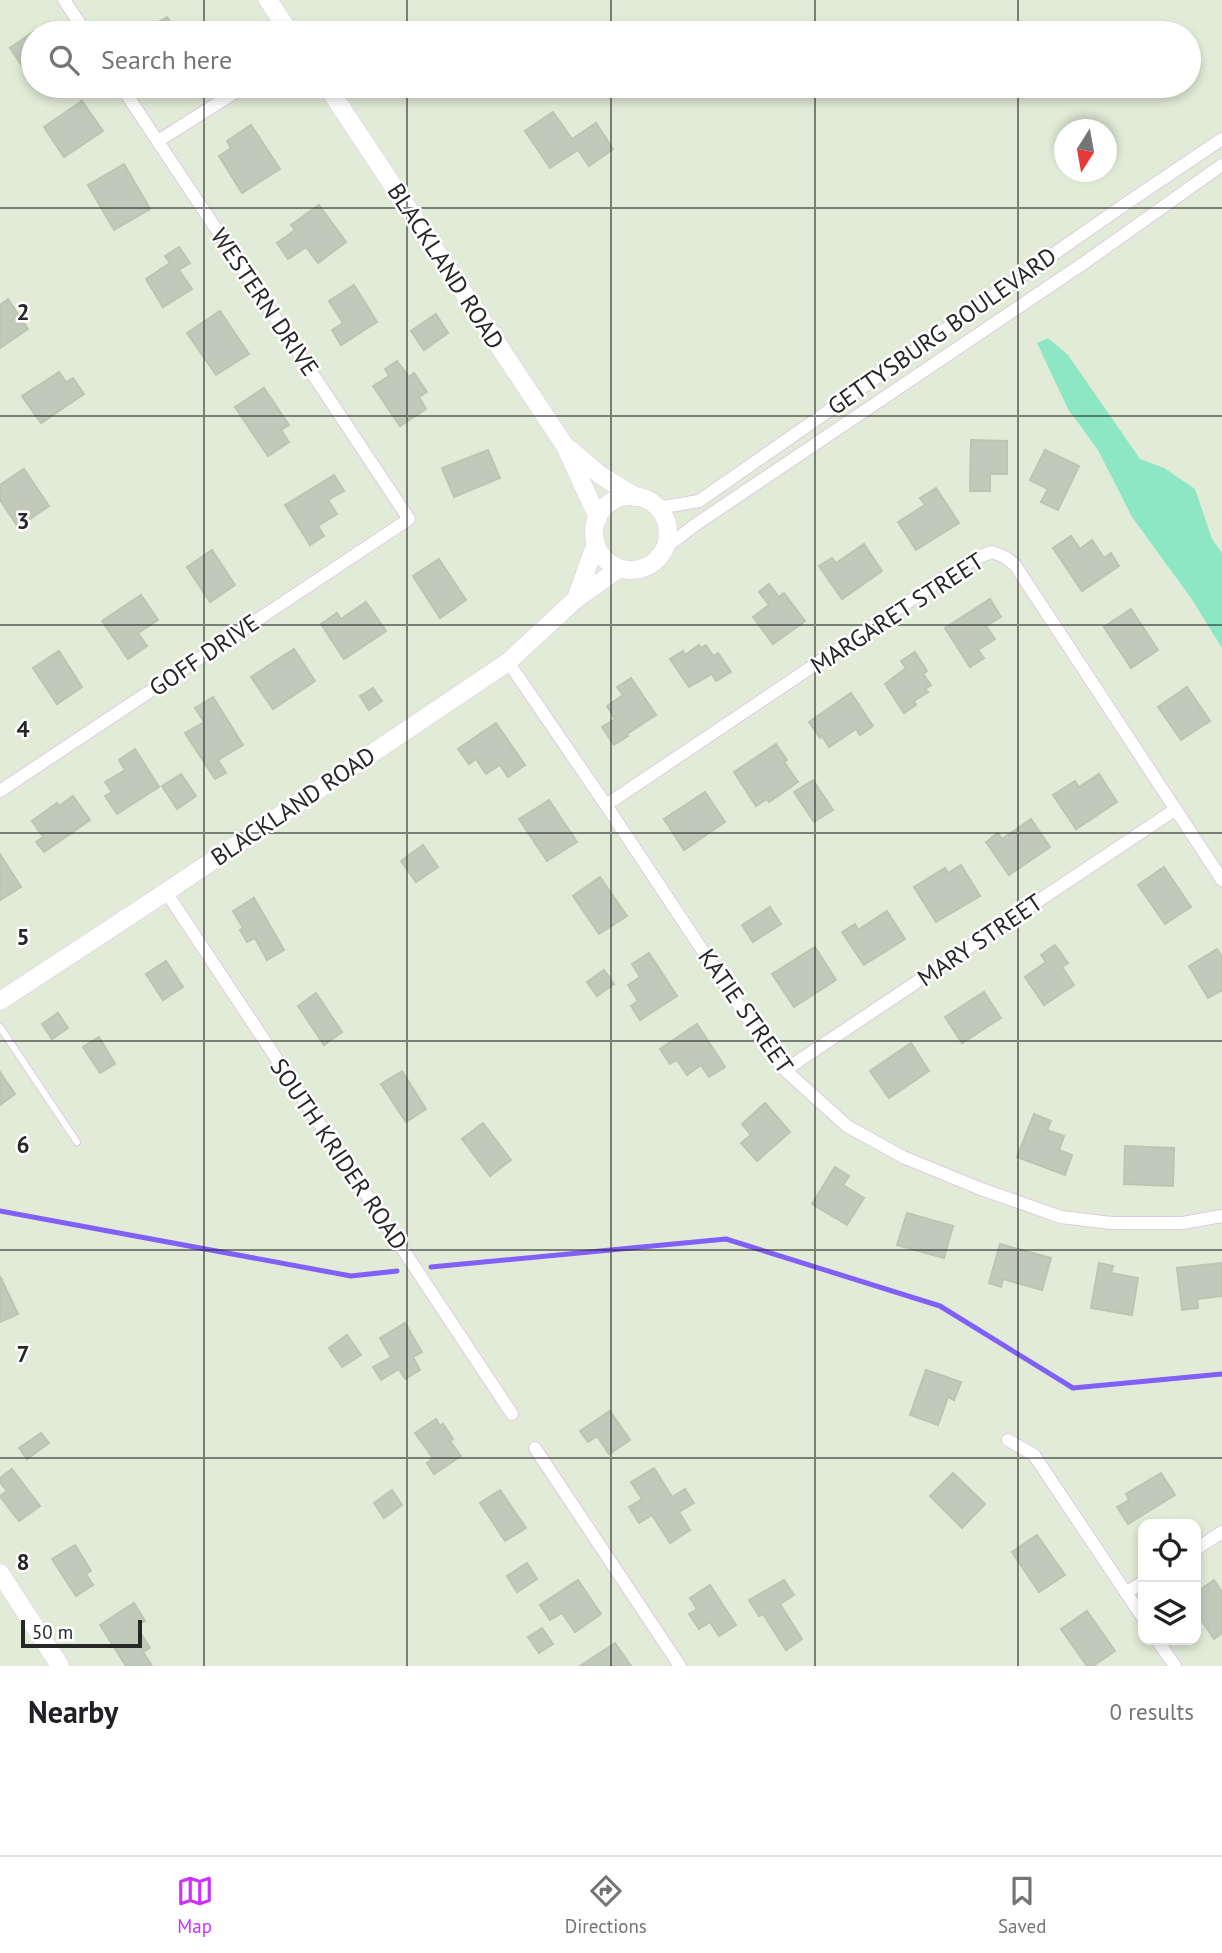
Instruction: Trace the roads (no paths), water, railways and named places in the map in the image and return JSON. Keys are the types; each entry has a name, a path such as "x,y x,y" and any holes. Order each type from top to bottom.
{"street":[{"path":"64,0 78,21"},
{"path":"268,0 282,21"},
{"name":"WESTERN DRIVE","path":"129,98 409,519"},
{"path":"158,141 226,98"},
{"name":"BLACKLAND ROAD","path":"335,98 565,446 598,518"},
{"name":"GETTYSBURG BOULEVARD","path":"657,508 699,501 1222,139"},
{"path":"1203,152 1219,167"},
{"name":"GETTYSBURG BOULEVARD","path":"665,548 695,525 1107,247 1219,167"},
{"path":"1092,227 1107,247"},
{"name":"BLACKLAND ROAD","path":"565,446 600,475 636,497"},
{"path":"636,497 643,498 657,508 667,524 668,536 659,558 638,570 626,570 604,559 597,549 595,525 608,504 619,499 636,497"},
{"name":"GOFF DRIVE","path":"0,791 409,519"},
{"name":"BLACKLAND ROAD","path":"576,599 596,542"},
{"name":"MARGARET STREET","path":"606,805 926,590 965,565 992,552 1015,565 1222,880"},
{"name":"BLACKLAND ROAD","path":"0,1001 508,662 576,599 620,568"},
{"name":"KATIE STREET","path":"508,662 758,1034 785,1070 847,1126 903,1157 981,1189 1061,1217 1111,1223 1183,1223 1222,1216"},
{"name":"MARY STREET","path":"785,1070 1176,809"},
{"name":"SOUTH KRIDER ROAD","path":"166,892 512,1414"},
{"path":"1007,1440 1034,1455 1138,1611"},
{"path":"535,1448 680,1666"},
{"path":"1201,1546 1222,1532"},
{"path":"3,1583 60,1666"},
{"path":"1126,1593 1138,1585"},
{"path":"1160,1645 1175,1666"}],"lane":[{"path":"0,1027 77,1142"}],"waterway":[{"path":"0,1211 351,1276 397,1271"},
{"path":"431,1267 726,1239 940,1306 1073,1388 1222,1374"}]}
